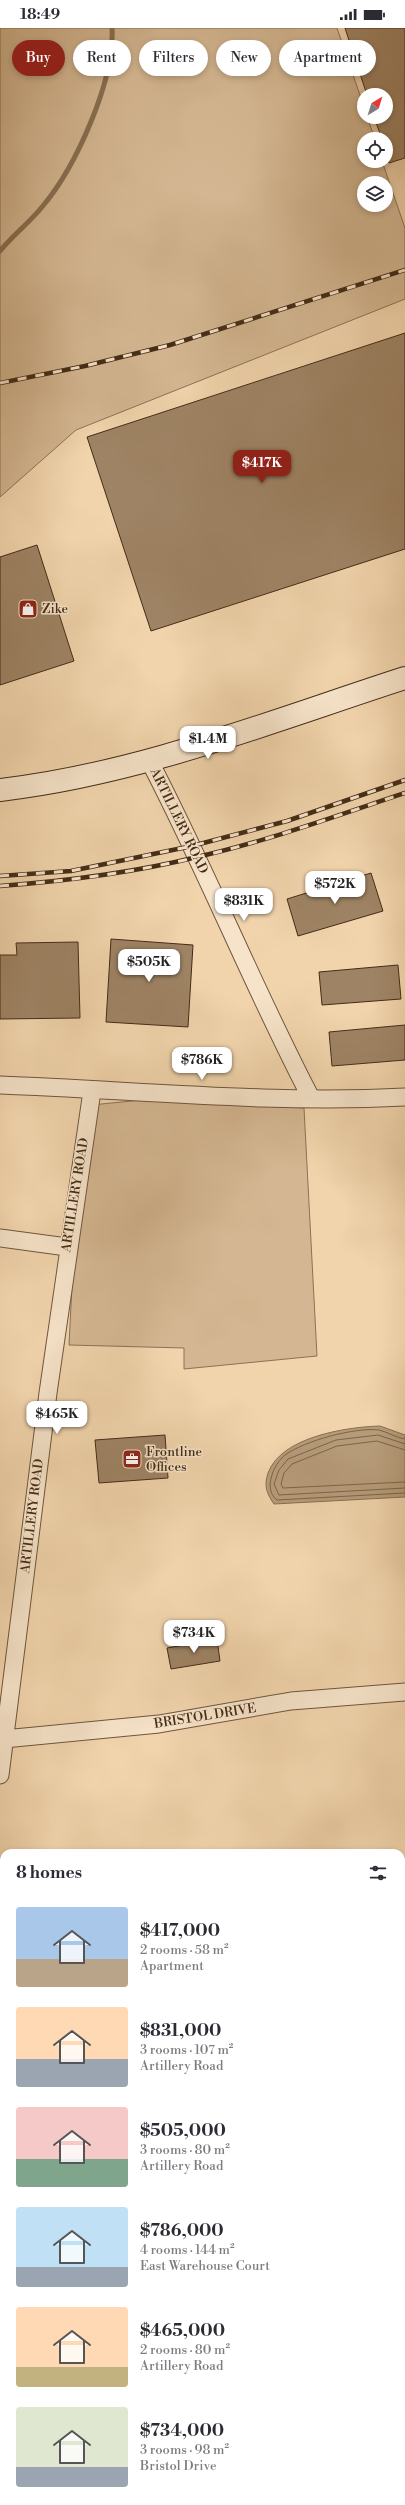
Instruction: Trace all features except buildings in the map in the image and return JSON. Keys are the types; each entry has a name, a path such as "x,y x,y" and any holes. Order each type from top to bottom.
{"street":[{"path":"0,790 99,775 405,678"},
{"name":"ARTILLERY ROAD","path":"149,760 216,895 287,1052 311,1098"},
{"path":"0,1085 92,1091 311,1098 405,1097"},
{"name":"ARTILLERY ROAD","path":"0,1775 67,1247 92,1091"},
{"path":"0,1238 67,1247"},
{"name":"BRISTOL DRIVE","path":"4,1739 159,1724 291,1701 405,1692"}],"shaded area":[{"path":"0,28 337,28 341,40 279,40 279,76 353,76 358,88 357,124 370,124 372,132 357,132 357,168 384,168 387,176 357,176 357,212 393,212 393,193 405,228 405,299 76,430 0,497"},
{"path":"142,1100 304,1108 317,1356 184,1369 184,1348 69,1345 81,1106"}],"water":[{"path":"380,1426 405,1435 405,1497 274,1504 266,1489 267,1477 275,1461 286,1451 316,1436 350,1429"}],"waterway":[{"path":"0,251 42,207 55,190 80,146 91,122 107,72 111,49 112,28"}],"railway":[{"path":"0,383 85,366 170,345 405,270"},
{"path":"0,876 71,871 192,846 287,821 405,780"},
{"path":"0,886 99,876 173,863 276,836 405,793"}],"place":[{"name":"Zike","path":"28,609"},
{"name":"Frontline Offices","path":"132,1459"}]}
